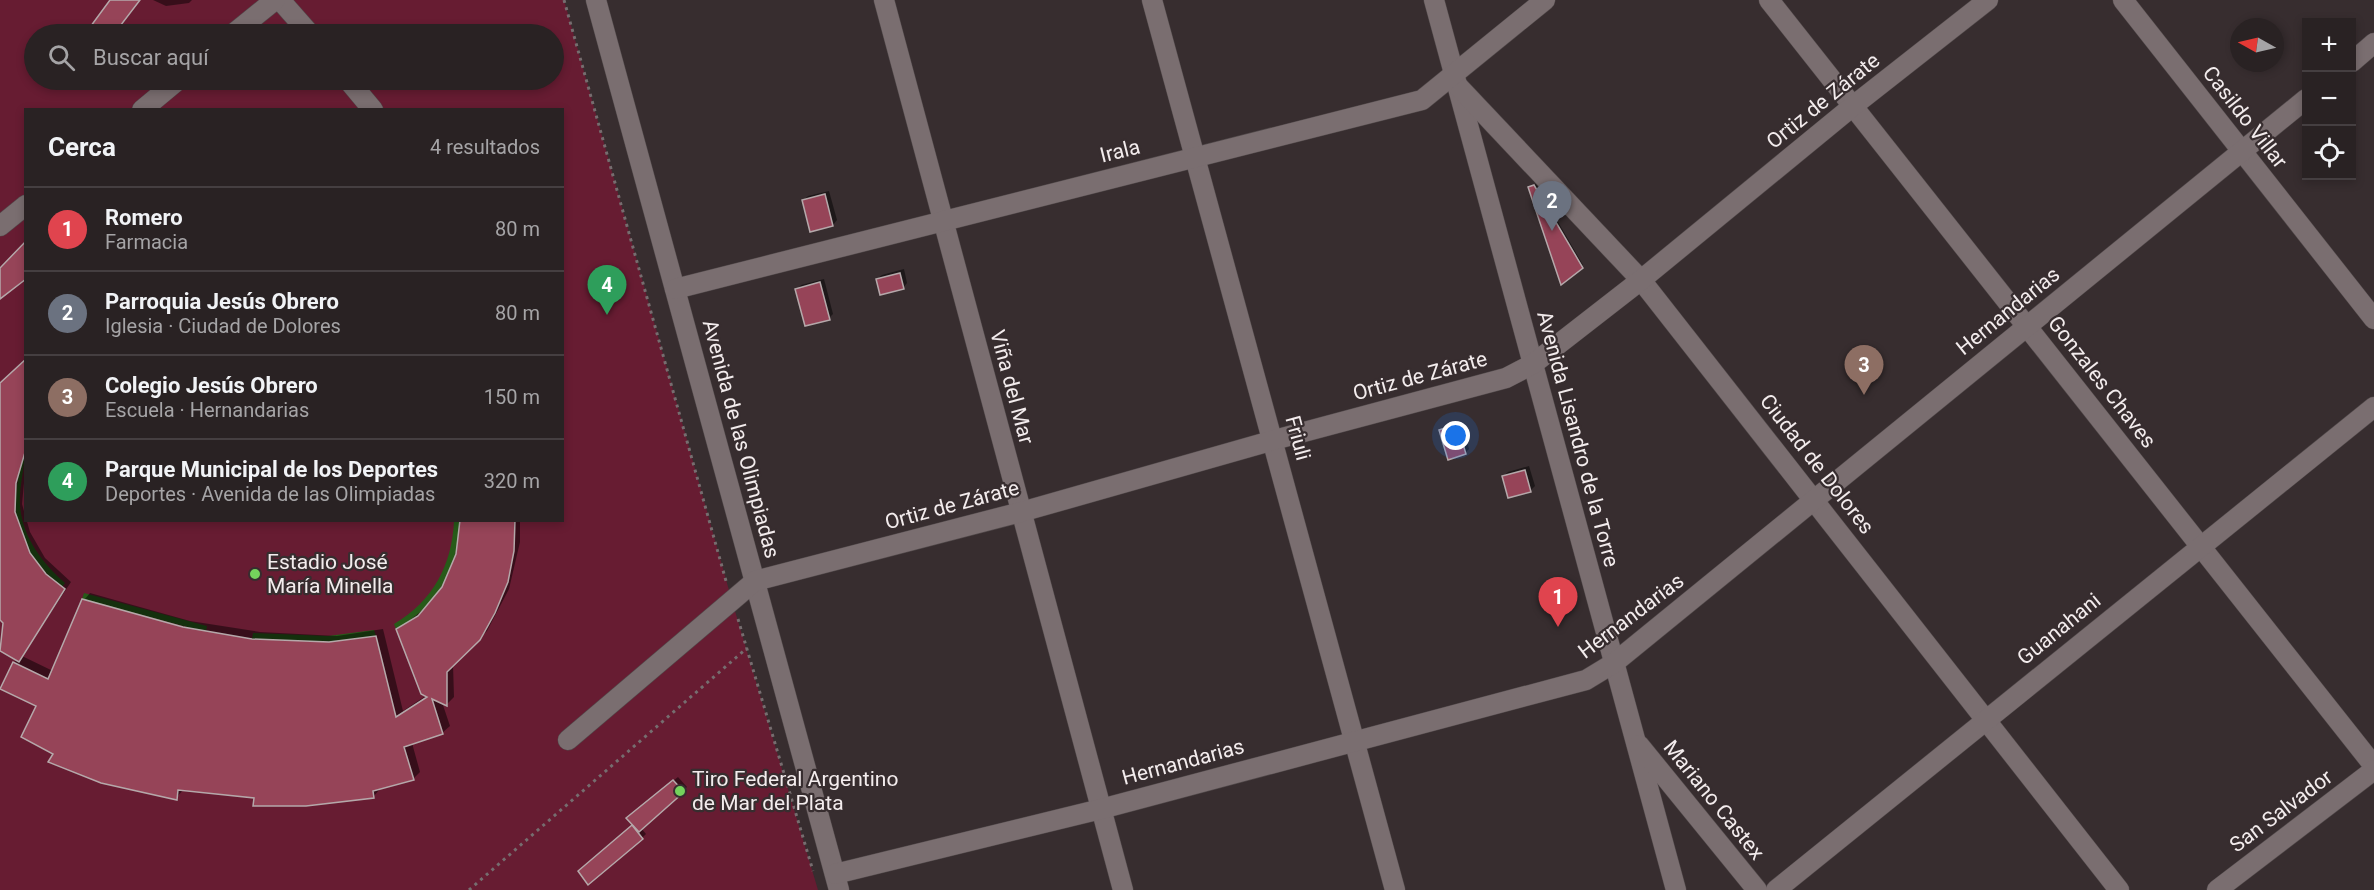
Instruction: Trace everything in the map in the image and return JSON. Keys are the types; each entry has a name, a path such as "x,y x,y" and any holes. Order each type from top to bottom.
{"street":[{"path":"245,24 275,0"},
{"path":"280,0 301,24"},
{"name":"Viña del Mar","path":"884,0 1123,890"},
{"name":"Friuli","path":"1152,0 1356,740 1395,890"},
{"name":"Avenida Lisandro de la Torre","path":"1434,0 1676,890"},
{"name":"Irala","path":"675,289 1422,100 1456,81 1545,0"},
{"name":"Gonzales Chaves","path":"1769,0 2374,768"},
{"name":"Ortiz de Zárate","path":"755,581 1021,512 1274,440 1506,378 1533,364 1641,280 1853,106 1988,0"},
{"name":"Casildo Villar","path":"2123,0 2374,319"},
{"name":"Avenida de las Olimpiadas","path":"599,1 837,882"},
{"path":"2356,59 2374,43"},
{"name":"Ciudad de Dolores","path":"1456,81 1641,280 1987,718 2119,890"},
{"path":"144,108 166,90"},
{"path":"356,90 371,108"},
{"name":"Hernandarias","path":"837,882 1356,740 1586,680 1614,663 2302,103"},
{"path":"0,226 24,207"},
{"name":"Guanahani","path":"1776,890 2374,407"},
{"path":"568,740 755,581"},
{"name":"Mariano Castex","path":"1635,740 1757,890"},
{"name":"San Salvador","path":"2217,890 2374,768"}],"path":[{"path":"564,0 732,601 815,880"},
{"path":"469,890 747,648"}],"shaded area":[{"path":"0,0 564,0 732,601 818,890 0,890"},
{"path":"24,453 20,495 23,521 39,555 65,583 62,587 45,572 23,541 16,508 16,490"},
{"path":"454,522 460,522 455,554 443,584 423,610 396,629 394,624 420,604 438,580 452,537"},
{"path":"84,593 207,626 206,632 82,599"},
{"path":"374,630 376,636 329,642 252,639 253,633 328,636"}],"building":[{"path":"110,0 140,0 122,24 92,24"},
{"path":"1534,185 1583,268 1561,285 1528,187"},
{"path":"825,194 833,226 810,232 802,200"},
{"path":"24,243 24,281 0,299 0,268"},
{"path":"900,273 904,289 880,295 876,279"},
{"path":"820,282 830,320 805,326 795,289"},
{"path":"24,361 24,456 16,483 15,512 30,553 46,574 65,589 19,662 0,651 3,623 0,620 0,383"},
{"path":"1457,424 1466,454 1448,460 1439,430"},
{"path":"1525,470 1531,492 1508,498 1502,476"},
{"path":"460,522 515,522 514,551 508,582 495,613 480,640 447,672 447,706 432,699 443,734 404,747 414,780 373,791 374,798 306,806 253,806 254,798 178,790 177,800 101,783 48,762 53,754 21,737 36,706 0,689 13,662 48,679 82,599 183,627 252,639 329,642 376,636 396,717 427,697 421,694 396,629 418,616 442,587 456,554"},
{"path":"673,780 684,792 639,832 626,818"},
{"path":"632,825 643,839 588,885 578,871"}],"place":[{"name":"Parroquia Jesús Obrero","path":"1552,231"},
{"name":"Parque Municipal de los Deportes","path":"607,315"},
{"name":"Colegio Jesús Obrero","path":"1864,395"},
{"name":"Estadio José María Minella","path":"255,574"},
{"name":"Romero","path":"1558,627"},
{"name":"Tiro Federal Argentino de Mar del Plata","path":"680,791"}]}
